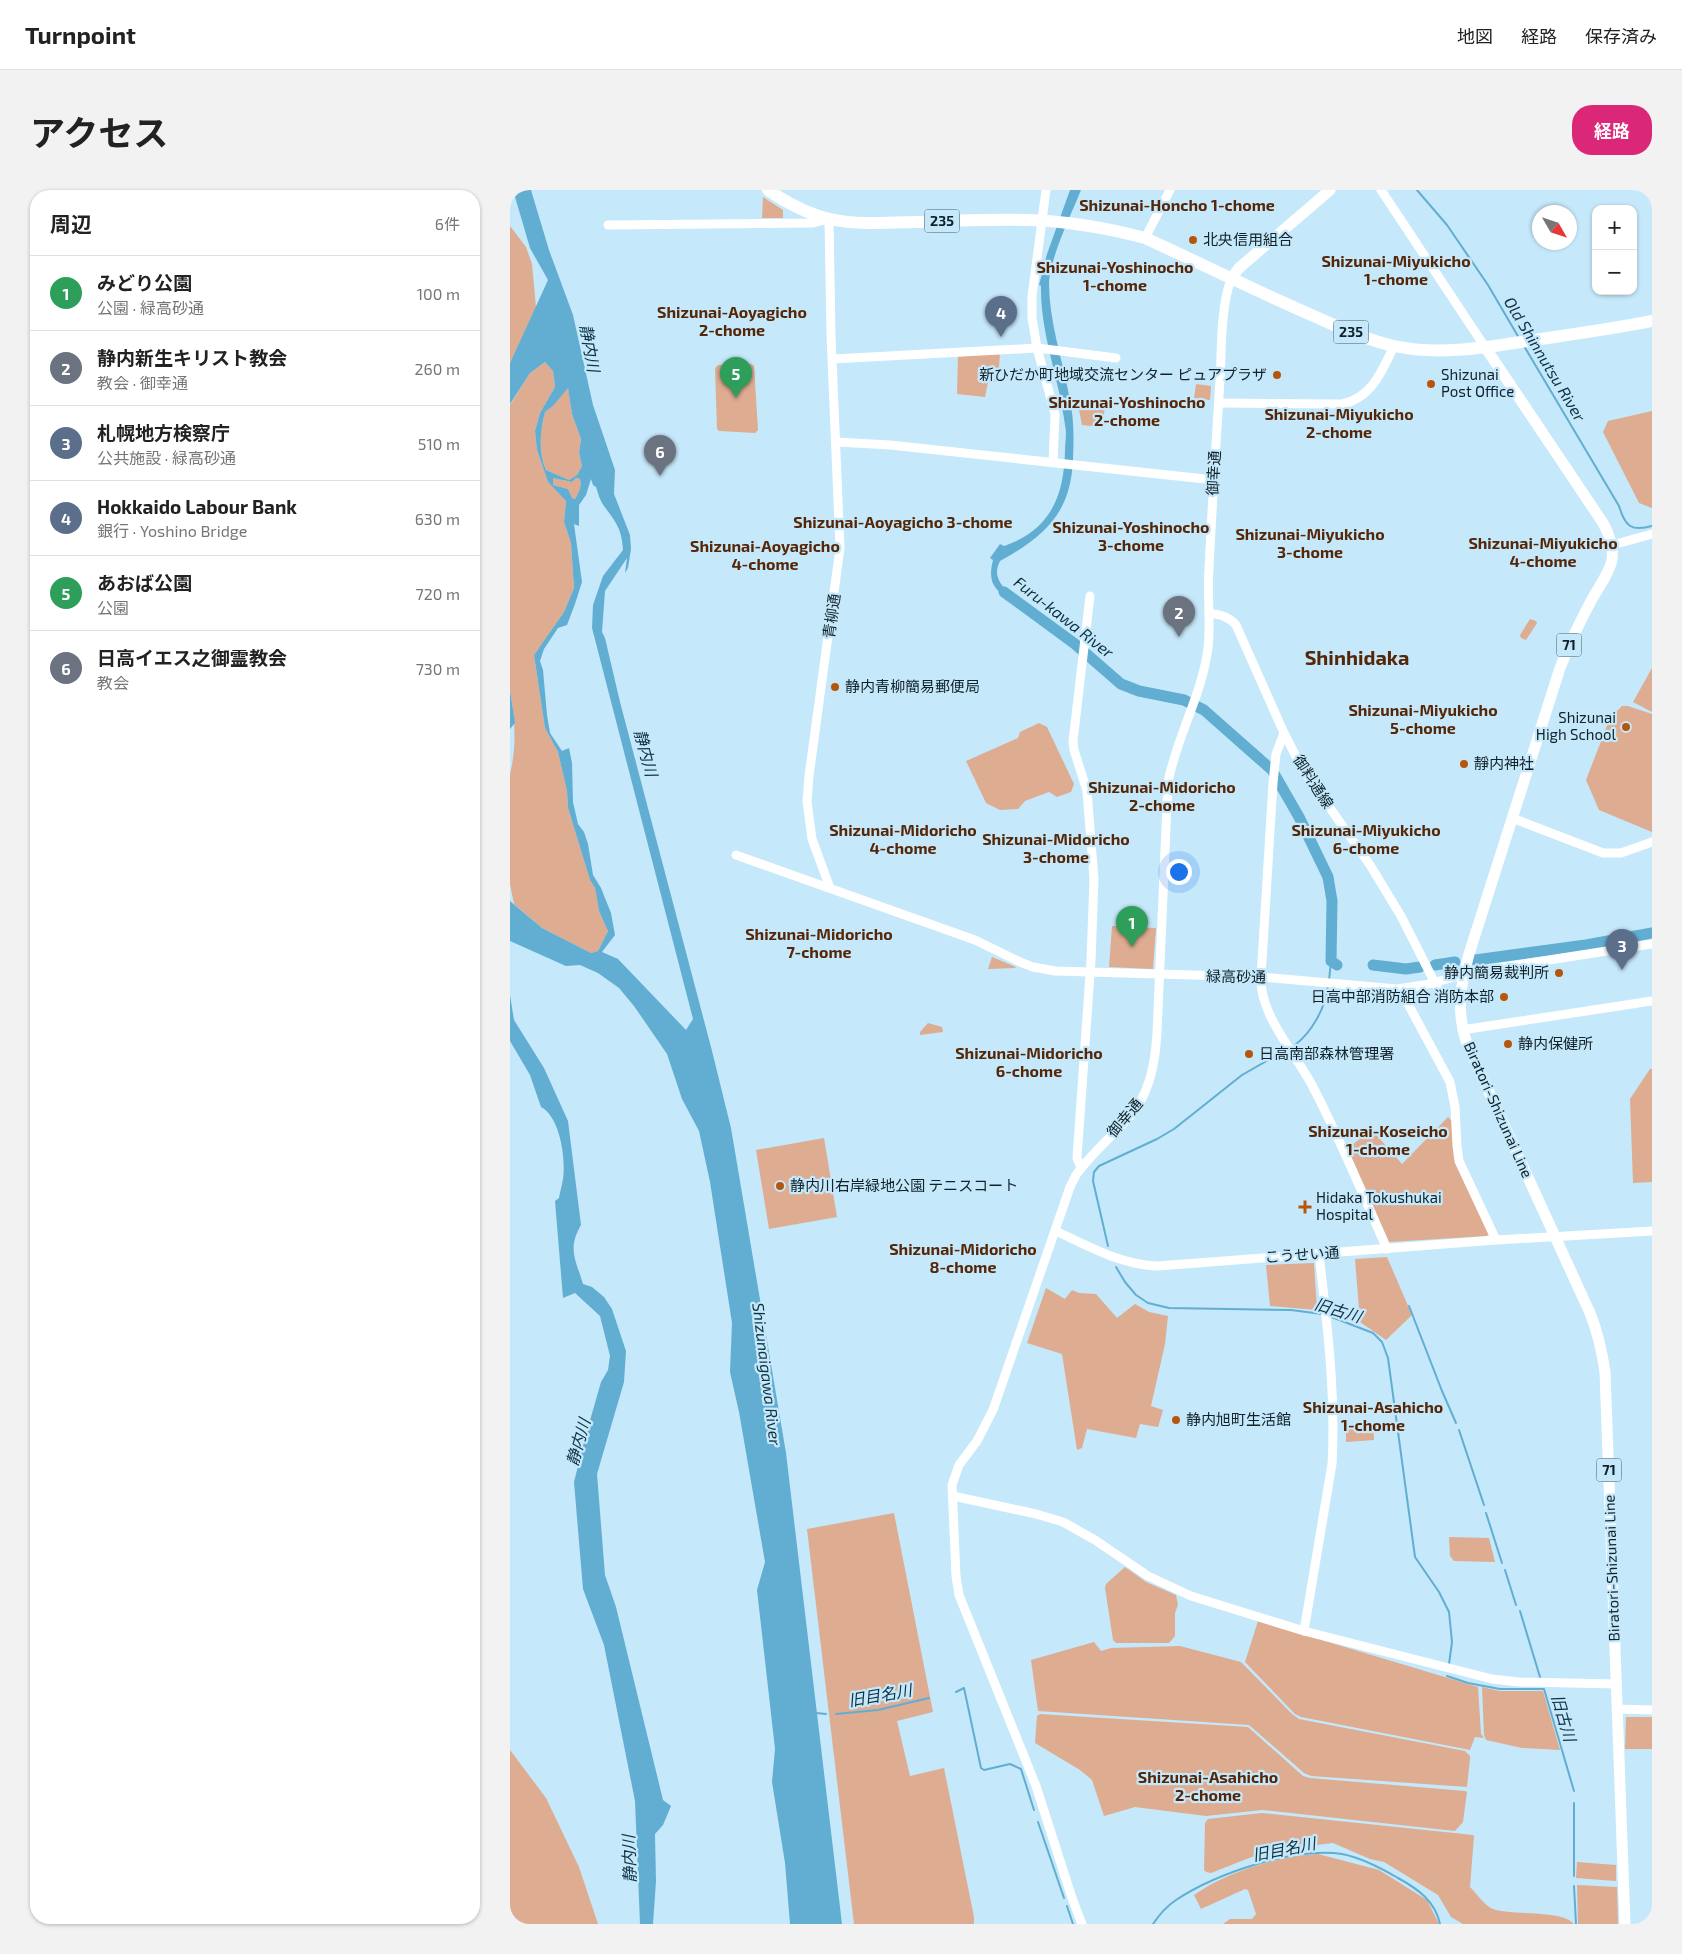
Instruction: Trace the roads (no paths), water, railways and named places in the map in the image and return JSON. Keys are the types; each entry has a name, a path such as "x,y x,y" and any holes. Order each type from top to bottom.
{"highway":[{"name":"235","path":"768,190 791,204 829,219 875,224 1048,221 1100,228 1145,238 1231,279 1342,328 1394,346 1431,351 1485,347 1652,321"}],"main road":[{"path":"1231,279 1239,268 1330,190"},
{"path":"1485,347 1603,523 1612,545"},
{"name":"Biratori-Shizunai Line","path":"1612,545 1612,559 1608,570 1576,630 1560,668 1463,975 1459,1000 1462,1030 1467,1044 1556,1237 1598,1334 1605,1372 1625,1924"}],"street":[{"path":"1046,190 1048,221 1032,296 1032,320 1054,414 1055,462"},
{"path":"1145,238 1170,190"},
{"path":"1381,190 1485,347"},
{"path":"608,225 813,223 829,219"},
{"name":"青柳通","path":"829,219 828,239 840,548 807,802 812,839 830,888"},
{"name":"御幸通","path":"1082,1924 1036,1786 959,1595 956,1576 953,1496 955,1474 959,1465 977,1441 999,1395 1070,1187 1081,1168 1127,1121 1136,1109 1154,1070 1168,782 1176,748 1196,696 1208,649 1208,571 1225,304 1231,279"},
{"path":"1219,403 1342,404 1350,402 1367,392 1374,384 1394,346"},
{"path":"833,359 1039,349 1116,358"},
{"path":"837,442 890,445 1214,480"},
{"path":"1612,545 1652,534"},
{"path":"1081,1168 1077,1158 1090,972 1094,872 1087,790 1074,750 1074,741 1090,596"},
{"name":"御料通線","path":"1209,613 1224,615 1236,625 1284,733 1302,768 1370,865 1397,909 1442,997"},
{"path":"1284,733 1276,754 1275,764 1260,977 1263,999 1266,1008 1314,1088 1354,1172 1387,1249"},
{"path":"1512,818 1603,853 1622,853 1652,842"},
{"name":"緑高砂通","path":"736,855 975,940 1033,967 1055,971 1260,977 1400,989 1463,975 1652,944"},
{"path":"1400,989 1450,1082 1455,1106 1457,1146 1460,1161 1496,1240"},
{"path":"1462,1030 1652,1001"},
{"name":"こうせい通","path":"1056,1231 1122,1260 1148,1266 1496,1240 1652,1231"},
{"path":"1304,1631 1332,1464 1334,1421 1319,1254"},
{"path":"953,1496 1036,1514 1063,1522 1095,1540 1128,1564 1162,1583 1191,1596 1304,1631 1492,1679 1519,1682 1616,1684"},
{"path":"1617,1709 1652,1710"}],"water":[{"name":"Shizunaigawa River","path":"513,190 531,190 549,250 573,315 593,405 615,470 614,494 630,535 631,549 628,568 625,573 627,558 605,591 602,632 731,1128 786,1453 842,1924 790,1924 785,1863 772,1782 775,1749 757,1590 765,1562 739,1412 730,1372 732,1323 710,1182 699,1131 682,1099 667,1054 634,1006 619,988 598,973 580,965 566,966 510,941 510,901 542,928 591,953 598,951 608,931 599,911 595,888 590,880 568,808 567,791 558,752 545,728 534,655 564,612 574,588 571,543 564,522 566,501 548,482 537,450 535,431 540,413 555,387 553,371 545,362 530,373 510,404 510,363 548,280 530,248","holes":["568,388 572,414 581,439 579,453 582,466 577,475 569,480 546,470 543,463 541,441 545,412 553,406","553,478 572,482 576,478 580,479 581,482 575,499 572,498 568,489 553,485","591,479 603,504 618,526 621,537 623,550 603,576 593,605 592,628 693,1019 686,1030 618,959 602,952 615,935 611,913 601,888 593,875 588,844 584,832 578,824 573,802 572,763 569,748 562,751 550,733 543,670 540,661 544,649 558,628 567,625 582,582 574,524 579,526 579,505 586,495"]},
{"path":"1070,190 1081,190 1057,249 1049,283 1053,325 1072,411 1074,443 1071,478 1067,494 1053,521 1030,542 1000,561 997,573 998,578 1000,583 1017,599 1014,603 994,586 991,575 993,560 990,558 1000,544 1004,546 1020,539 1033,531 1043,521 1051,510 1062,483 1066,428 1043,321 1041,286 1039,285 1047,254"},
{"path":"510,690 515,723 510,729"},
{"path":"510,995 514,1020 544,1068 568,1121 581,1225 574,1241 574,1254 583,1284 592,1287 604,1297 612,1309 626,1351 624,1382 597,1474 605,1575 616,1607 663,1800 671,1806 663,1825 655,1834 656,1881 653,1924 640,1924 635,1801 604,1645 583,1589 574,1482 601,1382 608,1370 610,1356 600,1316 575,1293 563,1298 555,1201 559,1198 564,1160 560,1139 553,1120 548,1112 541,1107 530,1075 510,1041"}],"waterway":[{"name":"Old Shinnutsu River","path":"1417,190 1447,225 1488,285 1519,338"},
{"name":"Old Shinnutsu River","path":"1524,346 1619,506 1627,523 1634,528 1652,526"},
{"name":"Furu-kawa River","path":"1004,592 1075,644 1121,684 1139,691 1184,700 1204,710 1272,770 1299,817 1328,877 1332,901 1331,961 1337,965"},
{"path":"1475,960 1586,945 1652,933"},
{"name":"旧古川","path":"1329,981 1331,961"},
{"path":"1435,965 1455,962"},
{"name":"Furu-kawa River","path":"1373,965 1406,969 1420,967"},
{"name":"旧古川","path":"1295,1045 1307,1033 1317,1018 1324,1002 1328,985"},
{"name":"旧古川","path":"1108,1246 1093,1181 1094,1172 1099,1166 1174,1129 1242,1075 1284,1051"},
{"name":"旧古川","path":"1116,1267 1136,1295 1148,1303 1169,1308 1291,1310 1322,1314"},
{"path":"1409,1306 1456,1423"},
{"name":"旧古川","path":"1329,1316 1373,1333 1382,1342 1388,1358 1415,1557 1439,1592 1449,1612 1452,1642 1449,1664"},
{"path":"1459,1430 1484,1505"},
{"path":"1486,1513 1502,1563"},
{"path":"1505,1570 1516,1605"},
{"path":"1520,1611 1540,1677"},
{"name":"旧古川","path":"1447,1676 1468,1683 1500,1689 1544,1689 1574,1791"},
{"name":"旧目名川","path":"956,1692 964,1688 981,1768 984,1770 1010,1764 1021,1769 1034,1810"},
{"name":"旧目名川","path":"836,1714 878,1710 929,1698"},
{"name":"旧目名川","path":"816,1713 826,1714"},
{"name":"旧古川","path":"1574,1803 1574,1876"},
{"name":"旧目名川","path":"1038,1822 1064,1898"},
{"name":"旧目名川","path":"1153,1924 1173,1902 1212,1880 1279,1858 1323,1853 1342,1854 1357,1858 1405,1882 1425,1896 1438,1916 1440,1924"},
{"name":"旧古川","path":"1574,1886 1576,1924"},
{"name":"旧目名川","path":"1067,1906 1073,1924"}],"place":[{"name":"北央信用組合","path":"1193,240"},
{"name":"Hokkaido Labour Bank","path":"1001,337"},
{"name":"新ひだか町地域交流センター ピュアプラザ","path":"1277,375"},
{"name":"Shizunai Post Office","path":"1431,384"},
{"name":"あおば公園","path":"736,398"},
{"name":"日高イエス之御霊教会","path":"660,476"},
{"name":"静内新生キリスト教会","path":"1179,637"},
{"name":"静内青柳簡易郵便局","path":"835,687"},
{"name":"Shizunai High School","path":"1626,727"},
{"name":"靜内神社","path":"1464,764"},
{"name":"みどり公園","path":"1132,947"},
{"name":"札幌地方検察庁","path":"1622,970"},
{"name":"静内簡易裁判所","path":"1559,973"},
{"name":"日高中部消防組合 消防本部","path":"1504,997"},
{"name":"静内保健所","path":"1508,1044"},
{"name":"日高南部森林管理署","path":"1249,1054"},
{"name":"静内川右岸緑地公園 テニスコート","path":"780,1186"},
{"name":"Hidaka Tokushukai Hospital","path":"1305,1207"},
{"name":"静内旭町生活館","path":"1176,1420"}],"district":[{"name":"Shizunai-Honcho 1-chome","path":"1177,205"},
{"name":"Shizunai-Miyukicho 1-chome","path":"1396,270"},
{"name":"Shizunai-Yoshinocho 1-chome","path":"1115,276"},
{"name":"Shizunai-Aoyagicho 2-chome","path":"732,321"},
{"name":"Shizunai-Yoshinocho 2-chome","path":"1127,411"},
{"name":"Shizunai-Miyukicho 2-chome","path":"1339,423"},
{"name":"Shizunai-Aoyagicho 3-chome","path":"903,522"},
{"name":"Shizunai-Yoshinocho 3-chome","path":"1131,536"},
{"name":"Shizunai-Miyukicho 3-chome","path":"1310,543"},
{"name":"Shizunai-Miyukicho 4-chome","path":"1543,552"},
{"name":"Shizunai-Aoyagicho 4-chome","path":"765,555"},
{"name":"Shinhidaka","path":"1357,658"},
{"name":"Shizunai-Miyukicho 5-chome","path":"1423,719"},
{"name":"Shizunai-Midoricho 2-chome","path":"1162,796"},
{"name":"Shizunai-Midoricho 4-chome","path":"903,839"},
{"name":"Shizunai-Miyukicho 6-chome","path":"1366,839"},
{"name":"Shizunai-Midoricho 3-chome","path":"1056,848"},
{"name":"Shizunai-Midoricho 7-chome","path":"819,943"},
{"name":"Shizunai-Midoricho 6-chome","path":"1029,1062"},
{"name":"Shizunai-Koseicho 1-chome","path":"1378,1140"},
{"name":"Shizunai-Midoricho 8-chome","path":"963,1258"},
{"name":"Shizunai-Asahicho 1-chome","path":"1373,1416"},
{"name":"Shizunai-Asahicho 2-chome","path":"1208,1786"}],"water label":[{"name":"静内川","path":"590,348"},
{"name":"静内川","path":"646,753"},
{"name":"静内川","path":"578,1442"},
{"name":"静内川","path":"629,1859"}]}
